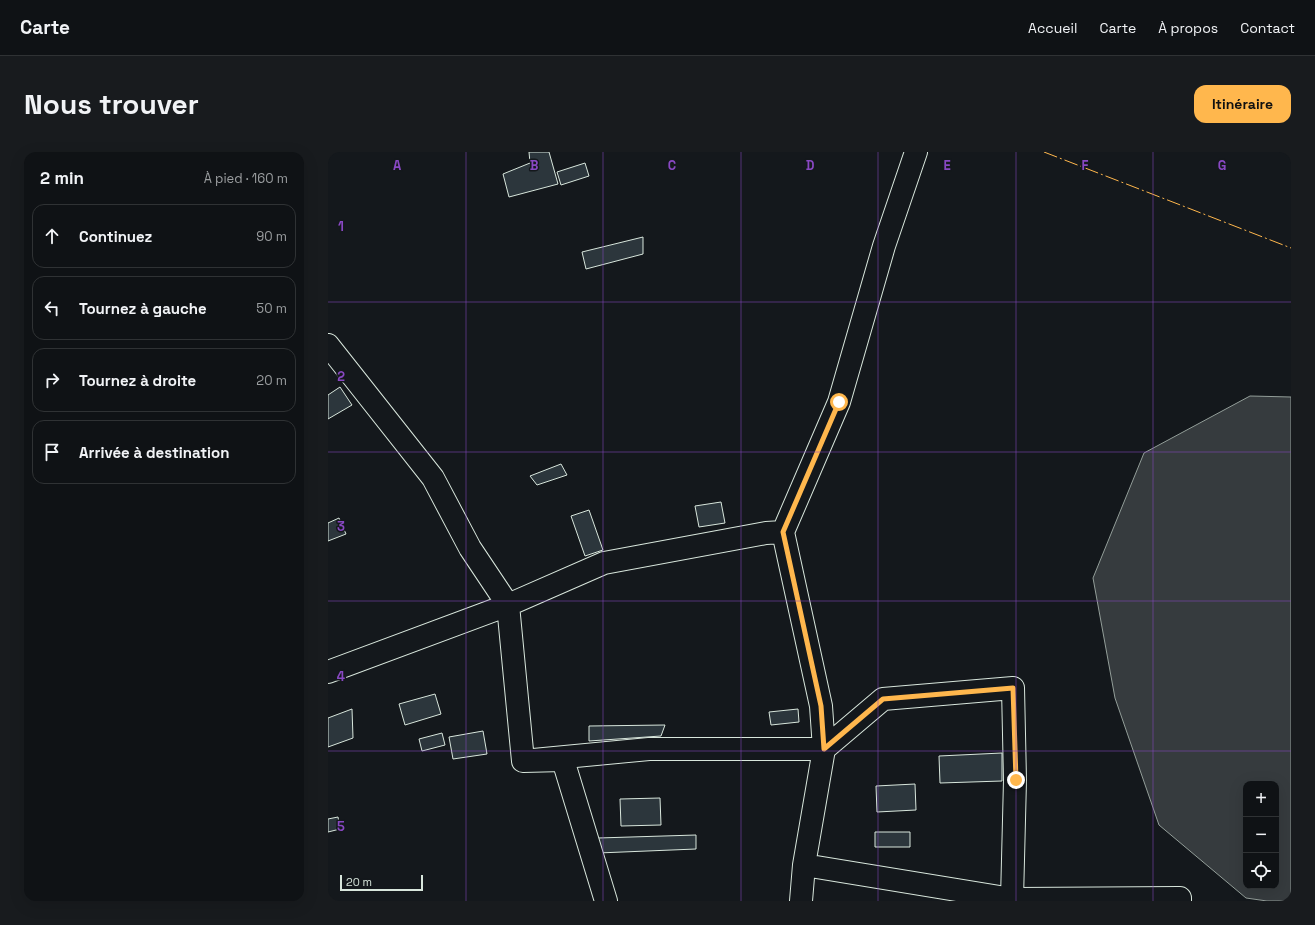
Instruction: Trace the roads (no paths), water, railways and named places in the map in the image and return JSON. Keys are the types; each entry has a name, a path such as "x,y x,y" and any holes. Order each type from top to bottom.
{"street":[{"path":"802,900 804,865 824,749 821,706 783,532 839,402 884,246 916,152"},
{"path":"328,345 433,478 470,548 508,605 523,761"},
{"path":"328,672 508,605 604,563 766,533 783,532"},
{"path":"523,761 649,749 824,749 883,699 1013,688 1016,780 1012,900"},
{"path":"523,761 563,760 606,901"},
{"path":"804,865 1012,900 1180,898 1180,901"}]}
